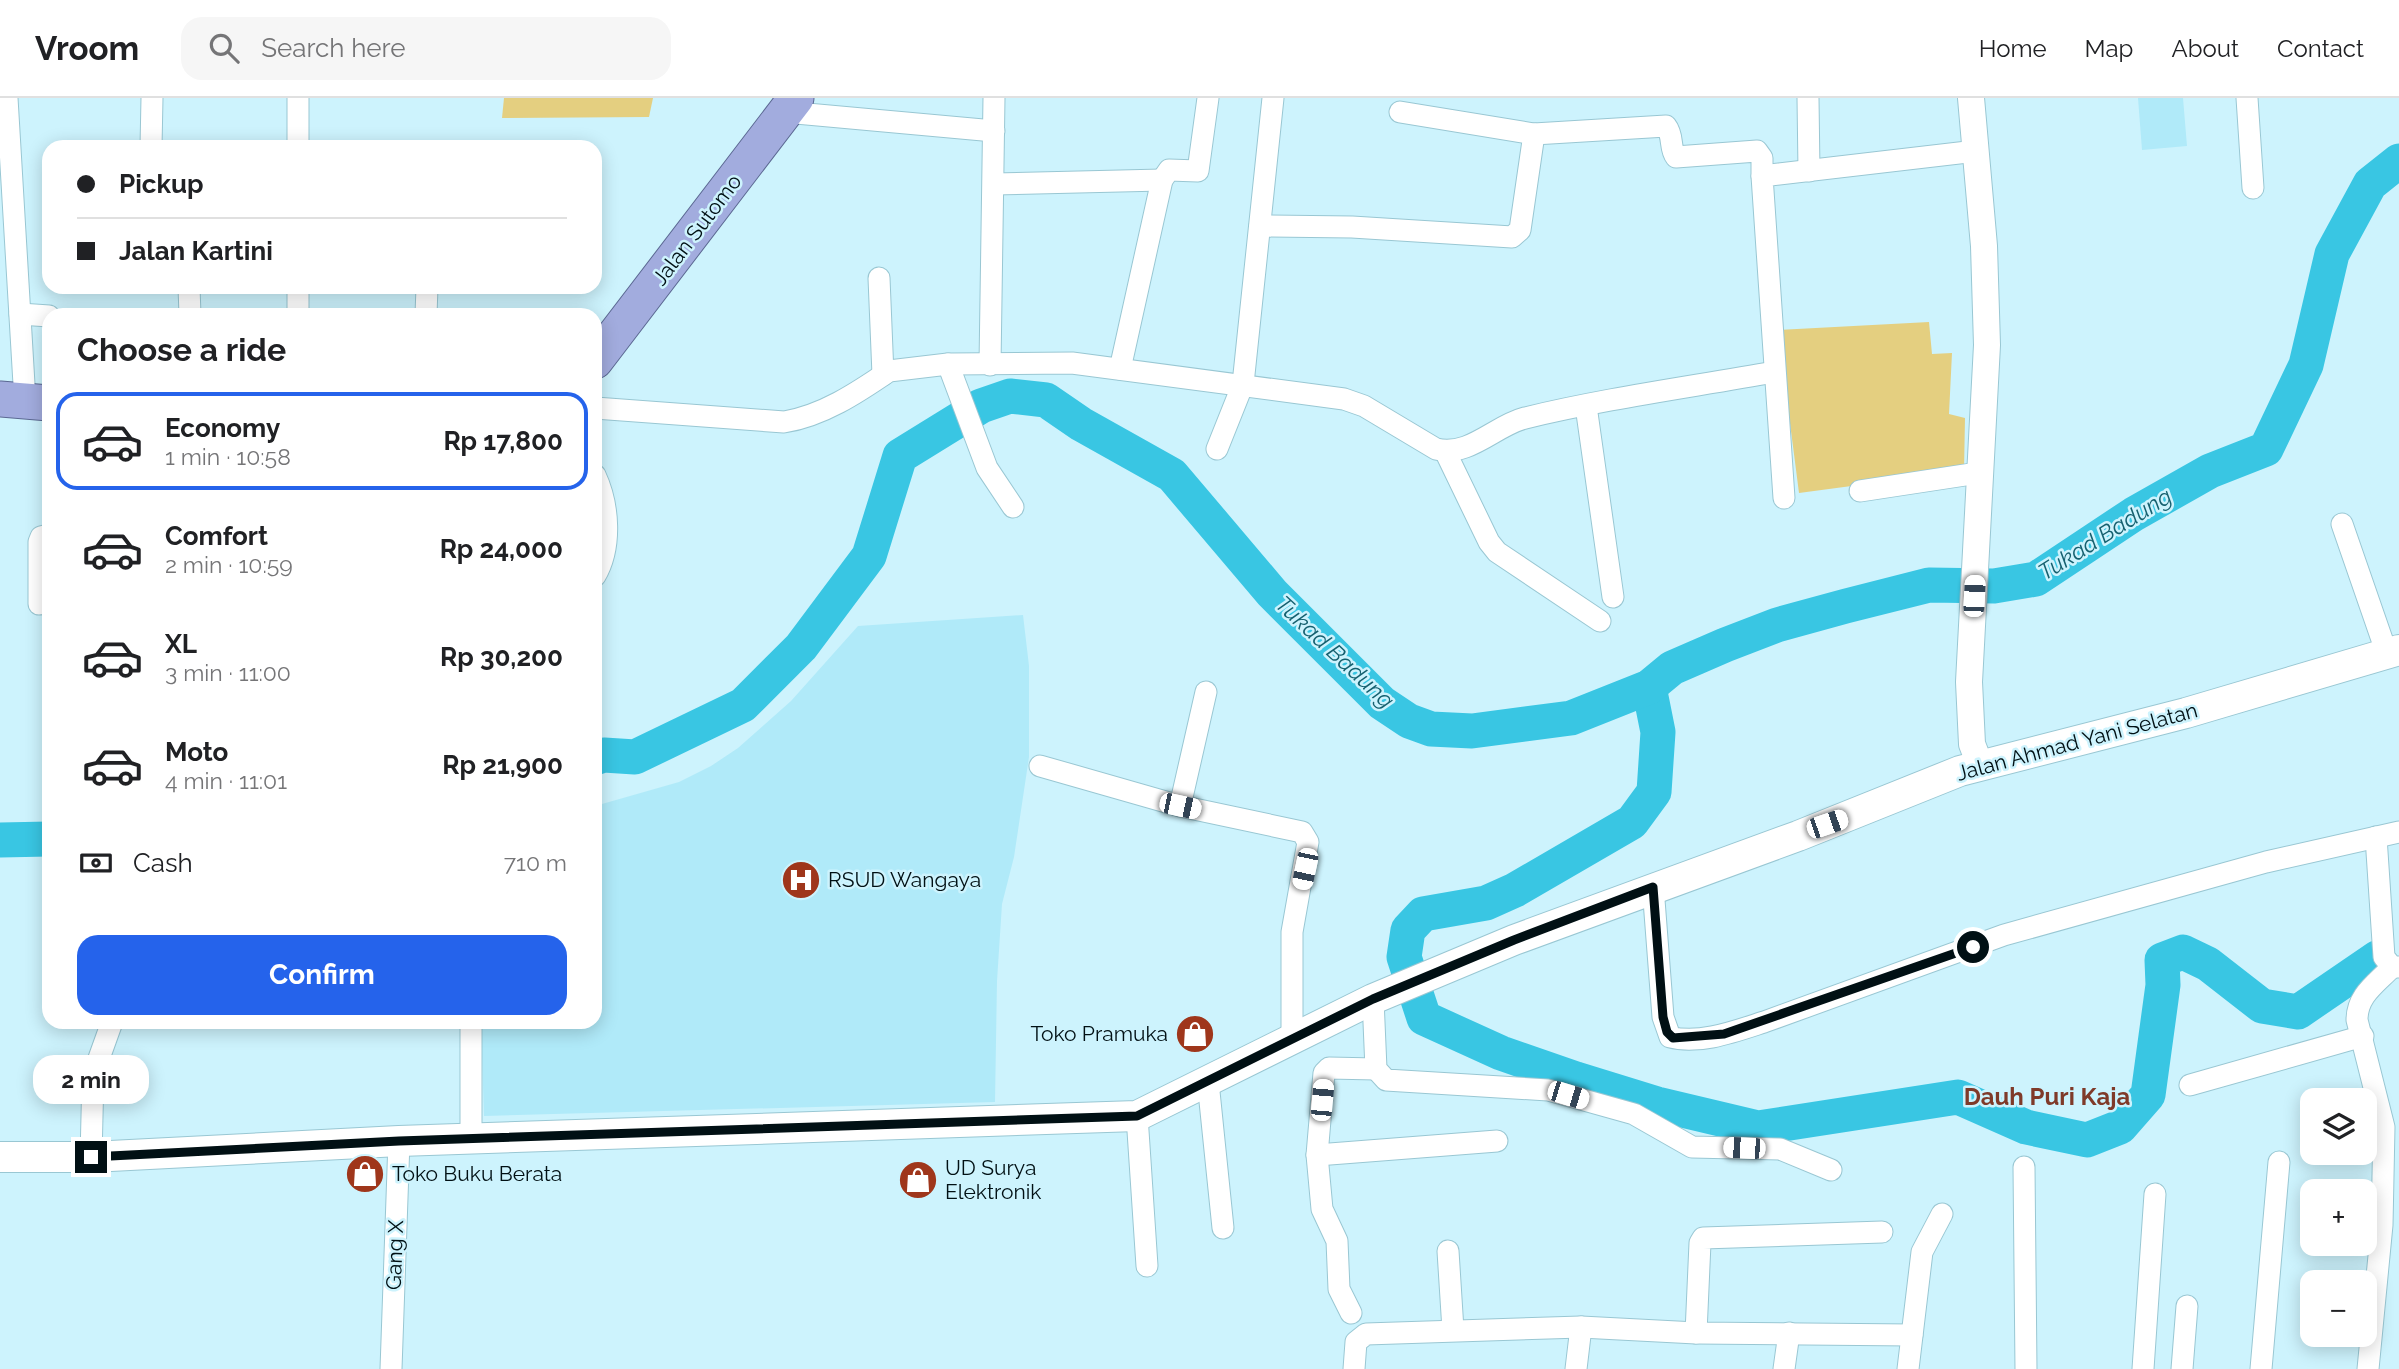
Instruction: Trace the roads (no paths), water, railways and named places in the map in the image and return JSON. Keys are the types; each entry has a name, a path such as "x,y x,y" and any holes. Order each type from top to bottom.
{"highway":[{"name":"Jalan Sutomo","path":"602,352 791,105"}],"main road":[{"name":"Jalan Ahmad Yani Selatan","path":"1137,1116 1379,997 1514,940 1798,836 1980,765 2186,713 2393,652"},
{"path":"0,1157 91,1157 399,1141 1137,1116"}],"street":[{"path":"7,98 25,401"},
{"path":"151,140 152,98"},
{"path":"298,98 298,140"},
{"path":"990,365 994,98"},
{"path":"1120,369 1162,180 1169,170 1198,171 1208,98"},
{"path":"1217,449 1243,384 1273,98"},
{"path":"1808,98 1809,171"},
{"path":"1971,98 1984,246 1987,345 1978,473 1969,682 1972,744 1980,765"},
{"path":"2247,98 2253,188"},
{"path":"791,105 994,131"},
{"path":"1400,112 1534,134 1666,126 1671,132 1673,153 1676,157 1757,151 1762,158 1773,372 1784,498"},
{"path":"1260,226 1352,227 1512,237 1520,230 1534,134"},
{"path":"1762,176 1976,151"},
{"path":"994,184 1162,180"},
{"path":"879,278 883,375"},
{"path":"20,314 42,316"},
{"path":"602,409 784,422 807,419 900,368 950,374 990,365 1050,362 1243,384 1344,399 1364,406 1445,451 1489,542 1497,552 1600,621"},
{"path":"1445,451 1470,446 1521,419 1773,372"},
{"path":"950,374 988,468 1013,507"},
{"path":"1586,406 1613,597"},
{"path":"1860,491 1978,473"},
{"path":"602,491 607,518 602,552"},
{"path":"2342,524 2393,652"},
{"path":"38,604 39,542 42,537"},
{"path":"1180,806 1206,692"},
{"path":"1040,766 1180,806 1302,832 1308,842 1292,932 1292,1038"},
{"path":"1653,887 1663,1017 1670,1037 1684,1039 1724,1034 1764,1022 2004,935 2266,862 2399,832"},
{"path":"2368,1369 2382,1225 2384,1146 2381,1107 2357,1020 2360,998 2396,967 2384,957 2376,837"},
{"path":"1379,997 1376,1069 1386,1080 1548,1090 1634,1114 1692,1147 1780,1149 1831,1170"},
{"path":"91,1157 93,1075 109,1029"},
{"path":"471,1029 471,1139"},
{"path":"2190,1085 2363,1036"},
{"path":"1351,1313 1339,1289 1338,1241 1322,1209 1317,1155 1326,1069 1376,1069"},
{"path":"1208,1082 1223,1228"},
{"path":"1137,1116 1147,1266"},
{"name":"Gang X","path":"391,1369 399,1141"},
{"path":"1317,1155 1497,1141"},
{"path":"2261,1369 2279,1162"},
{"path":"2024,1167 2026,1369"},
{"path":"2143,1369 2155,1194"},
{"path":"1908,1369 1922,1252 1942,1214"},
{"path":"1696,1333 1700,1243 1703,1238 1882,1232"},
{"path":"1448,1251 1453,1330"},
{"path":"2182,1369 2187,1306"},
{"path":"1354,1369 1356,1342 1366,1334 1581,1327 1696,1333 1912,1335"},
{"path":"1576,1369 1581,1327"},
{"path":"1784,1369 1789,1333"}],"waterway":[{"name":"Tukad Badung","path":"602,756 635,757 743,705 801,647 869,556 900,456 981,406 1010,396 1046,400 1081,424 1172,475 1272,593 1382,703 1409,721 1431,729 1472,731 1571,718 1649,687 1672,668 1777,625 1929,585 1994,586 2036,579 2134,514 2210,471 2266,449 2306,365 2332,254 2370,184 2399,161"},
{"path":"1649,687 1658,732 1654,792 1632,822 1515,890 1486,903 1423,914 1408,930 1404,957 1424,1018 1501,1053 1576,1079 1657,1104 1758,1128 1958,1097 2026,1127 2087,1140 2120,1127 2148,1095 2163,985 2162,960 2183,952 2208,964 2262,1006 2298,1012 2377,958"},
{"name":"Tukad Badung","path":"0,840 42,839"}],"place":[{"name":"RSUD Wangaya","path":"801,880"},
{"name":"Toko Pramuka","path":"1195,1034"},
{"name":"Toko Buku Berata","path":"365,1174"},
{"name":"UD Surya Elektronik","path":"918,1180"}],"district":[{"name":"Dauh Puri Kaja","path":"2047,1097"}]}
